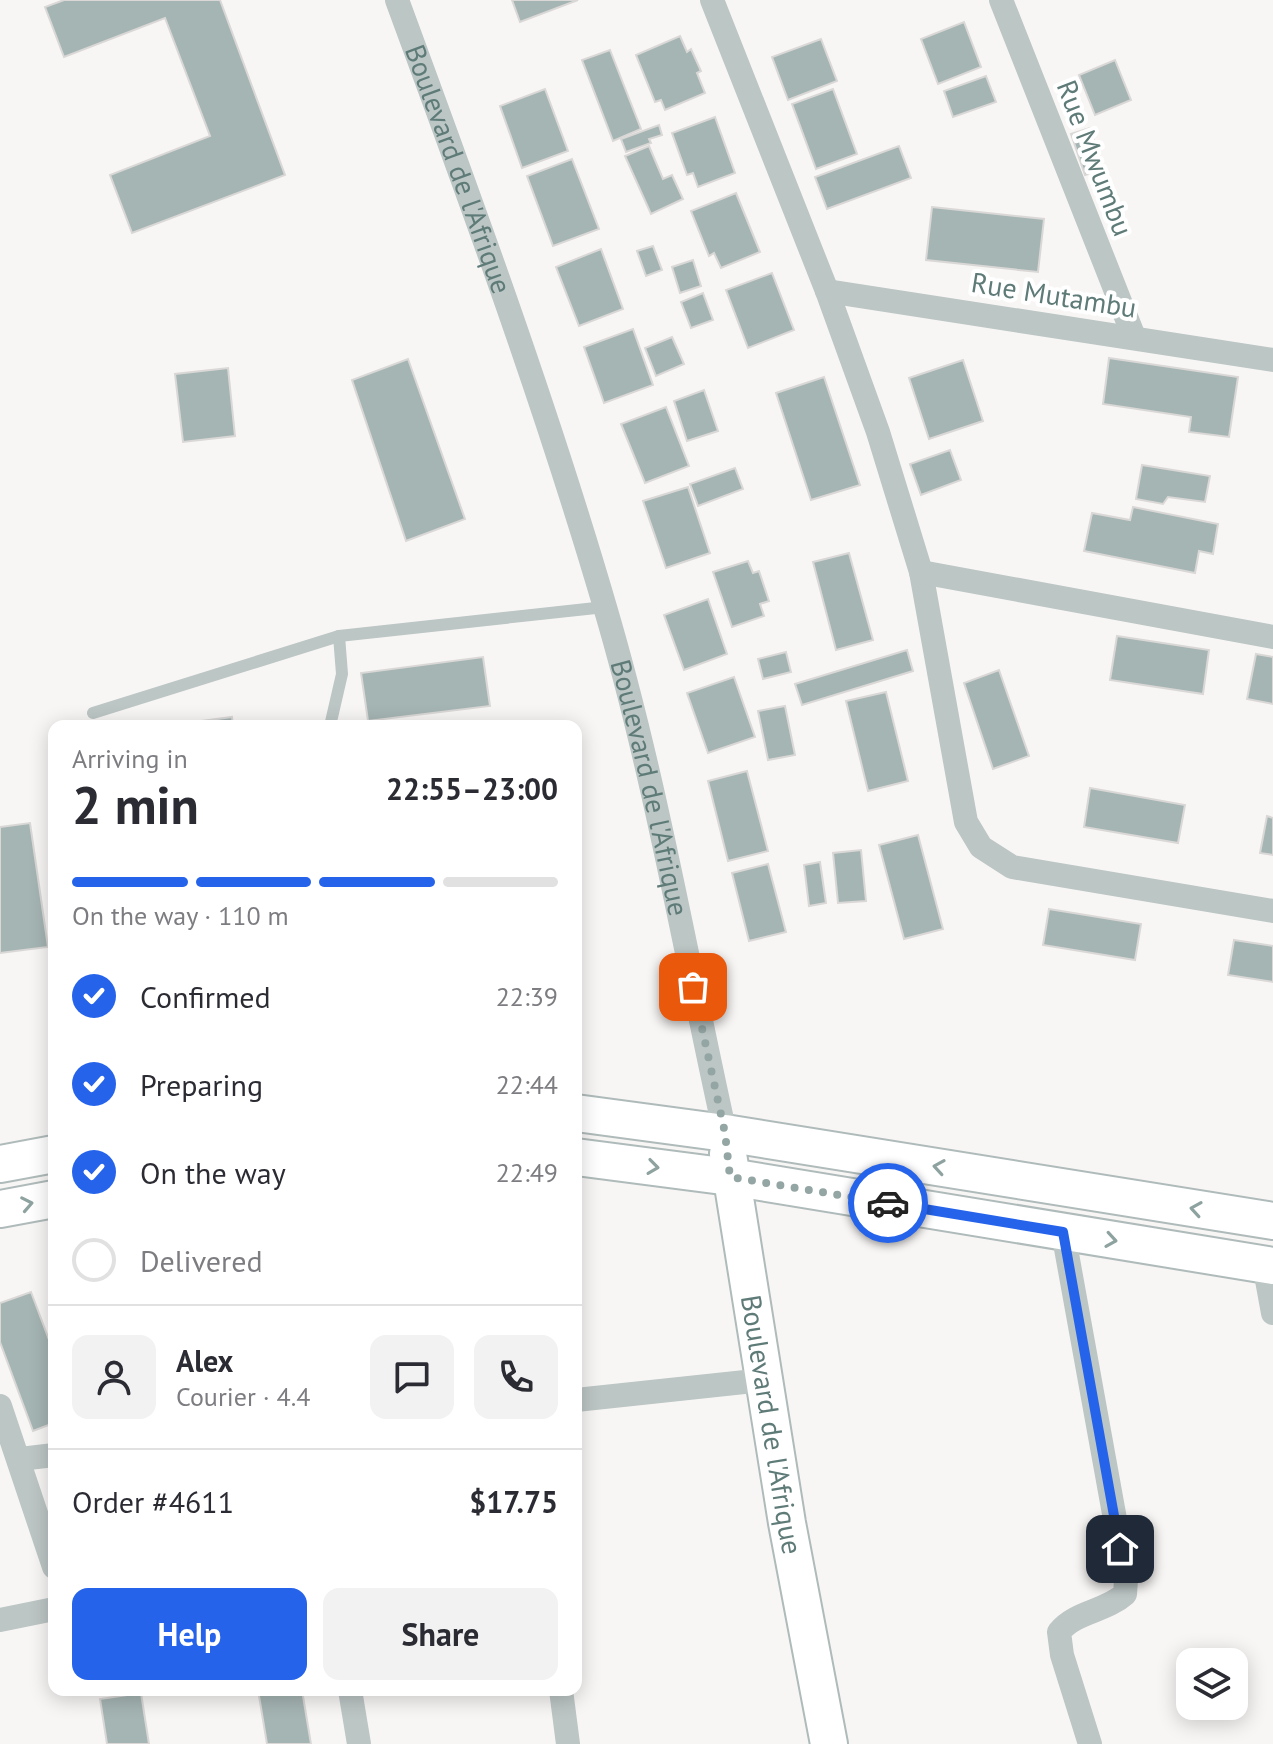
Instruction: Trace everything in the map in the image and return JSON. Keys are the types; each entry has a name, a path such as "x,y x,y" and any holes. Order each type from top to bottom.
{"street":[{"name":"Boulevard de l'Afrique","path":"397,0 488,247 605,607 638,732 725,1133 787,1523 829,1744"},
{"path":"712,0 827,291 878,432 921,572 966,822 981,847 1012,867 1273,911"},
{"name":"Rue Mwumbu","path":"1001,0 1134,337"},
{"name":"Rue Mutambu","path":"827,291 1273,360"},
{"path":"921,572 1273,637"},
{"path":"582,1114 725,1133 1273,1221"},
{"path":"0,1164 48,1155"},
{"path":"582,1158 730,1177 1269,1265 1273,1313"},
{"path":"0,1209 48,1200"},
{"path":"1063,1232 1126,1580 1125,1594 1114,1604 1068,1621 1059,1632 1062,1655 1090,1744"},
{"path":"582,1399 764,1380"},
{"path":"0,1406 48,1548"},
{"path":"20,1459 48,1456"},
{"path":"0,1620 48,1610"},
{"path":"351,1696 359,1744"},
{"path":"562,1696 568,1744"}],"lane":[{"path":"93,713 339,636 605,607"},
{"path":"331,720 342,674 339,636"}],"building":[{"path":"64,0 220,0 285,175 132,233 110,175 210,136 165,18 64,57 45,7"},
{"path":"512,0 578,0 520,22"},
{"path":"964,22 981,67 938,84 921,39"},
{"path":"680,36 687,52 691,49 701,71 697,73 705,93 665,110 661,100 655,102 636,55"},
{"path":"821,39 837,81 788,100 772,57"},
{"path":"610,50 641,129 613,141 582,60"},
{"path":"1115,60 1131,100 1095,115 1079,75"},
{"path":"986,76 996,102 953,117 944,91"},
{"path":"545,89 568,151 522,168 500,106"},
{"path":"833,89 857,154 816,169 792,104"},
{"path":"715,117 735,173 698,187 693,173 687,175 672,133"},
{"path":"659,125 662,135 649,139 651,143 626,152 621,139"},
{"path":"1090,128 1104,169 1085,175 1071,134"},
{"path":"649,146 663,179 672,175 683,199 651,214 625,156"},
{"path":"899,146 911,178 827,209 815,177"},
{"path":"572,159 599,229 553,246 527,176"},
{"path":"736,193 760,252 721,268 714,253 709,256 691,211"},
{"path":"932,207 1044,219 1038,272 926,260"},
{"path":"653,246 662,270 646,276 637,251"},
{"path":"601,249 623,309 579,326 556,267"},
{"path":"693,260 701,286 680,293 672,267"},
{"path":"772,273 794,330 748,348 726,290"},
{"path":"703,293 713,320 691,328 681,302"},
{"path":"633,329 653,385 604,403 584,347"},
{"path":"672,337 684,364 656,376 645,348"},
{"path":"1109,358 1238,377 1229,437 1189,432 1191,417 1103,404"},
{"path":"408,359 465,519 406,541 352,380"},
{"path":"963,360 983,421 929,439 909,378"},
{"path":"228,368 235,436 183,442 175,374"},
{"path":"824,377 860,485 811,500 776,393"},
{"path":"704,390 718,431 687,441 674,401"},
{"path":"666,407 689,466 645,483 621,424"},
{"path":"950,450 961,480 921,495 910,464"},
{"path":"1142,465 1210,476 1205,502 1168,497 1163,504 1136,499"},
{"path":"735,468 743,489 698,506 690,484"},
{"path":"688,487 710,553 666,568 643,501"},
{"path":"1133,507 1218,524 1213,554 1199,551 1195,573 1084,551 1092,513 1130,520"},
{"path":"849,553 873,640 836,650 813,562"},
{"path":"748,561 753,573 759,571 769,601 760,604 764,616 732,627 713,572"},
{"path":"708,599 727,654 684,670 664,615"},
{"path":"1117,636 1209,650 1203,694 1110,680"},
{"path":"907,650 913,671 802,705 795,684"},
{"path":"786,652 791,672 763,679 758,659"},
{"path":"1256,654 1273,657 1273,704 1247,699"},
{"path":"483,657 490,706 368,720 361,673"},
{"path":"999,670 1029,756 993,769 964,683"},
{"path":"734,677 755,737 708,753 687,693"},
{"path":"886,692 908,781 868,791 846,701"},
{"path":"785,706 795,755 768,760 758,711"},
{"path":"747,771 768,851 728,861 708,781"},
{"path":"1090,788 1185,805 1178,843 1084,827"},
{"path":"1267,816 1273,818 1273,855 1260,853"},
{"path":"30,823 48,947 0,953 0,827"},
{"path":"918,835 943,929 904,939 879,845"},
{"path":"861,850 866,901 838,903 833,853"},
{"path":"820,862 826,903 809,906 804,865"},
{"path":"768,864 786,932 749,941 732,873"},
{"path":"1049,909 1141,924 1135,960 1043,945"},
{"path":"1234,940 1273,946 1273,982 1228,975"},
{"path":"31,1292 48,1337 48,1425 33,1431 0,1342 0,1303"},
{"path":"141,1696 149,1744 107,1744 100,1699"},
{"path":"259,1696 303,1696 311,1744 267,1744"}],"way so far":[{"path":"693,987 725,1133 730,1177 888,1203"}],"route":[{"path":"888,1203 1063,1232 1120,1549"}]}
